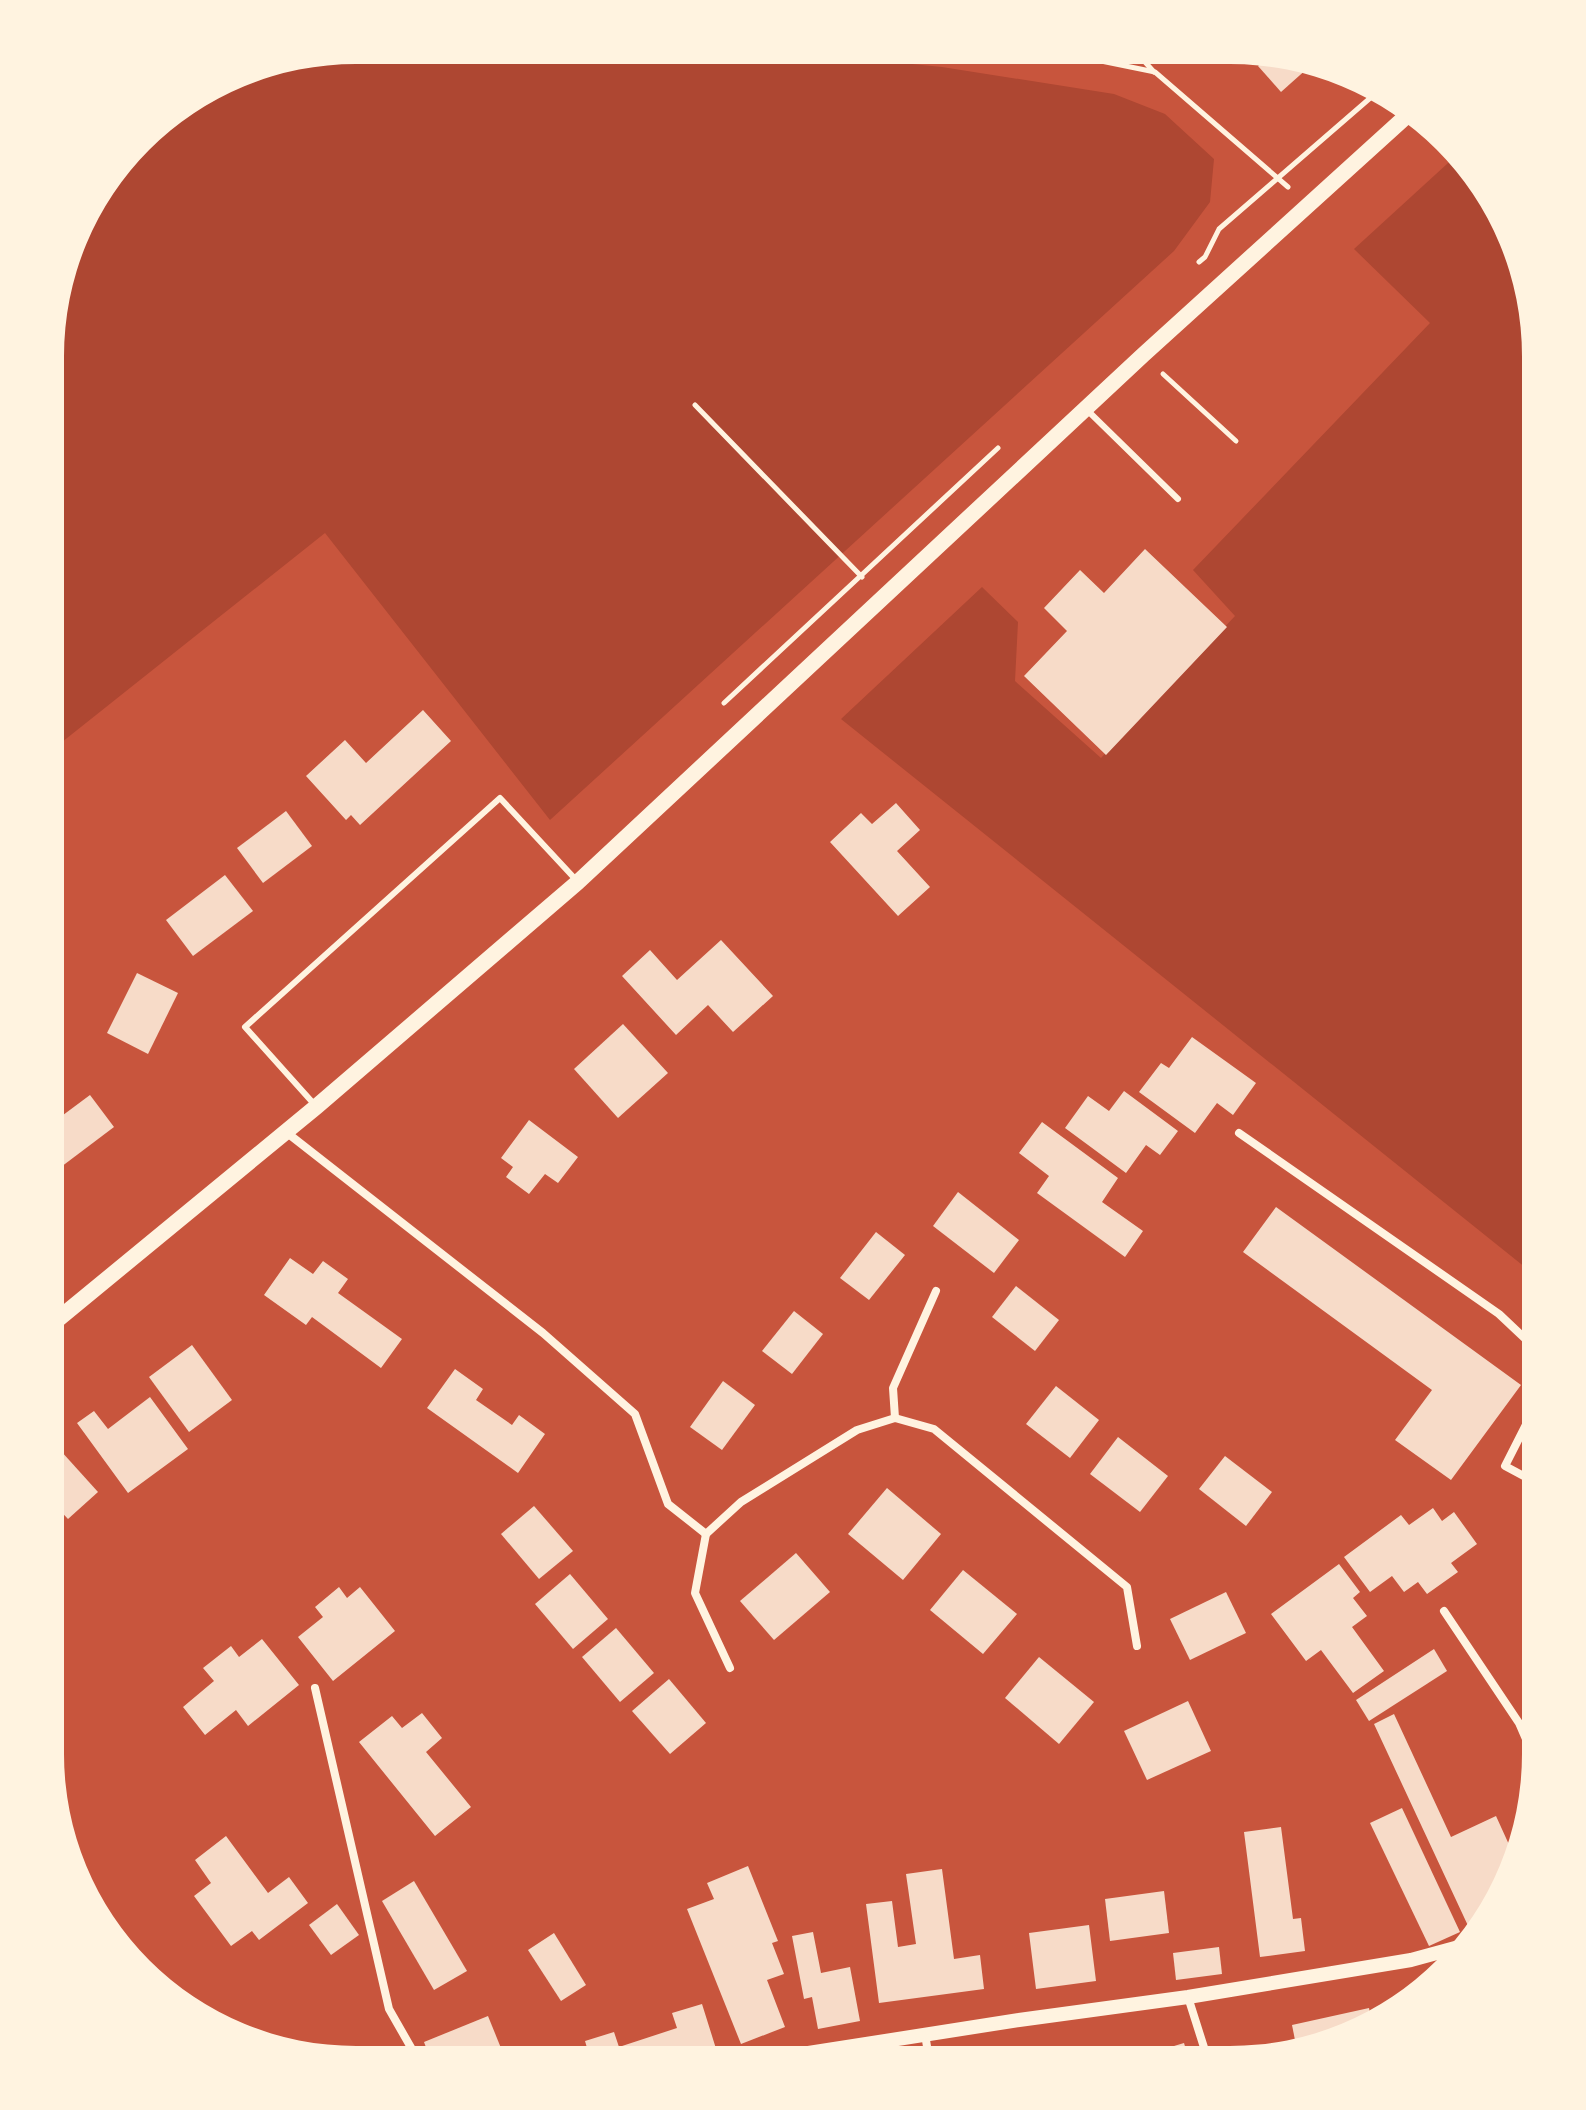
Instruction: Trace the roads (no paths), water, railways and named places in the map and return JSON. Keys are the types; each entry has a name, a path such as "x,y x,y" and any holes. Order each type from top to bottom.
{"main road":[{"path":"64,1314 316,1107 578,882 1086,409 1402,120"}],"street":[{"path":"286,1132 543,1333 635,1414 668,1504 706,1534"},
{"path":"1239,1133 1499,1314 1522,1336"},
{"path":"895,1418 893,1388 936,1291"},
{"path":"730,1668 695,1593 706,1534 741,1502 857,1430 895,1418 934,1429 1127,1587 1137,1646"},
{"path":"1522,1433 1505,1466 1522,1475"},
{"path":"1444,1611 1522,1730"},
{"path":"315,1688 389,2009 410,2046"},
{"path":"851,2046 1188,1997 1411,1960 1447,1950"},
{"path":"1188,1997 1204,2046"},
{"path":"925,2034 927,2046"}],"lane":[{"path":"1086,409 1178,499"},
{"path":"316,1107 245,1027 500,798 578,882"}]}
